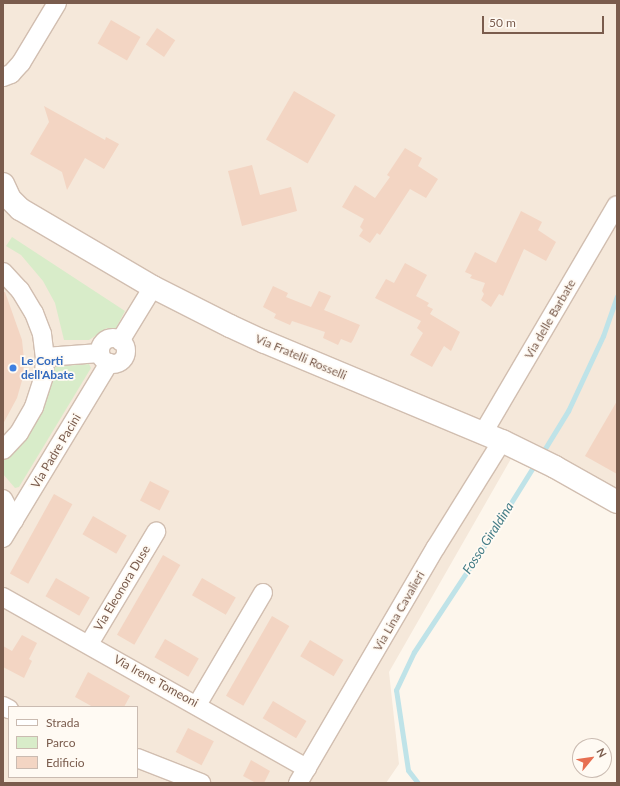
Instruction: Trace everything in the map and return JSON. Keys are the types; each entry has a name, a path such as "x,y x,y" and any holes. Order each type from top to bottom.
{"street":[{"path":"3,77 11,74 18,66 57,3"},
{"name":"Via Fratelli Rosselli","path":"3,184 10,199 20,209 153,287 265,342 493,437 555,467 617,502"},
{"name":"Via delle Barbate","path":"493,437 617,205"},
{"path":"3,272 20,290 34,313 42,334 45,357 44,376 34,407 19,433 3,450"},
{"name":"Via Padre Pacini","path":"3,538 105,358 117,363 124,358 125,347 120,340 153,287"},
{"path":"45,357 105,358"},
{"name":"Via Lina Cavalieri","path":"303,775 436,547 493,437"},
{"path":"3,498 14,520"},
{"name":"Via Eleonora Duse","path":"89,644 156,532"},
{"path":"197,705 263,593"},
{"name":"Via Irene Tomeoni","path":"3,597 197,705 303,775"},
{"path":"138,758 195,782"}],"shaded area":[{"path":"3,3 617,3 617,515 512,457 389,672 399,764 386,783 3,783"}],"green space":[{"path":"12,237 125,311 116,328 107,328 89,340 64,340 55,303 43,281 21,255 6,246"},
{"path":"89,364 91,368 19,487 15,488 3,474 3,459 53,367"}],"building":[{"path":"111,20 140,37 127,60 98,43"},
{"path":"157,28 175,40 164,57 146,45"},
{"path":"294,91 336,115 308,163 266,139"},
{"path":"44,106 105,140 106,137 119,144 104,169 85,158 67,190 62,172 30,154 49,122"},
{"path":"405,148 422,158 418,166 438,179 426,198 410,189 380,235 377,233 370,243 359,236 363,230 360,227 364,219 342,207 355,185 375,198 390,177 387,175"},
{"path":"252,165 260,195 291,187 297,211 242,226 228,171"},
{"path":"521,211 542,222 538,230 556,242 546,261 524,249 503,296 499,294 491,307 481,300 484,294 482,291 485,283 470,278 472,275 465,272 475,252 496,263"},
{"path":"405,263 427,275 416,296 429,303 427,306 433,309 430,314 460,332 451,351 444,346 432,367 410,355 423,333 417,328 421,321 375,298 386,279 394,283"},
{"path":"273,286 288,293 286,297 311,307 319,291 331,296 324,310 360,325 351,343 341,339 338,345 323,338 325,332 292,321 290,325 274,318 276,314 263,307"},
{"name":"Le Corti dell'Abate","path":"3,292 5,292 22,340 24,359 23,377 17,398 3,424"},
{"path":"617,401 617,474 585,456"},
{"path":"150,481 170,491 160,511 140,501"},
{"path":"54,494 72,504 28,584 10,574"},
{"path":"93,516 127,536 116,554 82,534"},
{"path":"163,555 180,565 134,645 117,635"},
{"path":"56,578 90,598 79,616 46,596"},
{"path":"202,578 236,598 226,615 192,595"},
{"path":"272,616 289,626 243,706 226,696"},
{"path":"22,635 37,643 29,659 32,661 24,678 3,667 3,646 12,651"},
{"path":"165,639 199,658 188,677 154,657"},
{"path":"310,640 343,660 334,676 300,656"},
{"path":"88,672 130,696 125,706 91,706 75,697"},
{"path":"273,701 306,721 296,738 263,718"},
{"path":"188,728 214,741 202,765 176,752"},
{"path":"251,760 270,771 264,783 256,783 243,776"}],"waterway":[{"name":"Fosso Giraldina","path":"541,455 568,411 603,336 617,296"},
{"name":"Fosso Giraldina","path":"418,783 408,770 396,690 414,652 484,546 535,464"}],"place":[{"name":"Le Corti dell'Abate","path":"13,368"}]}
